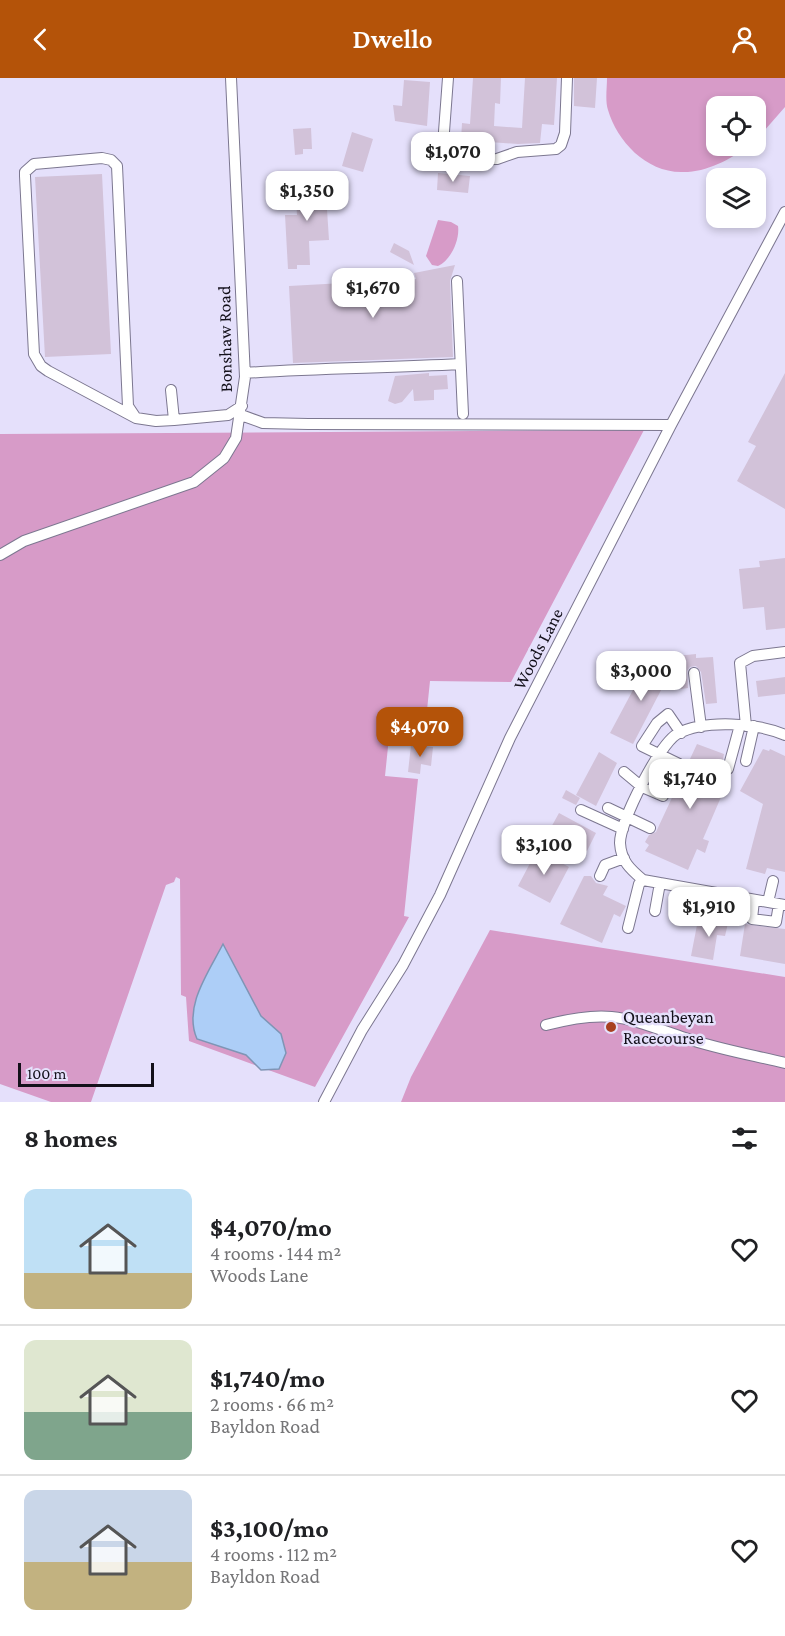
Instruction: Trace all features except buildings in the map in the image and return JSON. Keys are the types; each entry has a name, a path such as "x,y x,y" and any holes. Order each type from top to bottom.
{"street":[{"name":"Bonshaw Road","path":"0,555 24,541 194,482 224,459 236,438 245,373 231,78"},
{"path":"448,78 442,145 445,157 452,160 476,160 503,158 526,151 548,151 561,145 565,133 567,78"},
{"path":"136,418 128,406 117,166 111,160 102,158 34,164 25,172 25,176 34,354 41,366 48,372 136,418 156,422 228,415 241,411 263,423 671,425"},
{"name":"Woods Lane","path":"324,1102 362,1030 403,965 440,896 510,738 671,425 785,212"},
{"path":"457,280 463,414"},
{"path":"245,373 460,364"},
{"path":"171,390 174,420"},
{"path":"746,761 747,726 740,663 753,656 785,652"},
{"path":"694,673 700,727"},
{"path":"679,764 642,746 657,723 668,714 681,733"},
{"path":"728,769 747,726"},
{"path":"778,904 643,880 626,866 620,843 627,817 642,787 665,747 681,733 700,727 747,726 767,727 785,735"},
{"path":"624,772 642,787 663,796"},
{"path":"608,808 650,828"},
{"path":"580,810 623,829"},
{"path":"600,876 605,864 624,858"},
{"path":"628,928 639,884 643,880"},
{"path":"754,900 752,919 776,922 778,904 773,881"},
{"path":"655,911 660,883"},
{"path":"701,919 705,891"},
{"path":"546,1024 598,1015 625,1017 686,1038 785,1064"}],"shaded area":[{"path":"607,78 785,78 785,107 766,129 766,96 706,96 706,156 733,156 708,168 690,172 668,171 656,167 635,153 612,122 606,99"},
{"path":"438,220 451,222 458,226 458,231 451,254 438,266 432,265 426,256"},
{"path":"644,430 511,682 430,681 427,710 392,708 385,776 418,779 404,916 409,917 315,1087 189,1041 186,997 181,995 180,879 176,877 174,882 166,885 91,1102 51,1102 0,1084 0,434"},
{"name":"Queanbeyan Racecourse","path":"490,930 785,977 785,1102 401,1102 411,1077"}],"water":[{"path":"223,944 261,1016 281,1034 286,1053 279,1069 261,1070 246,1055 197,1039 193,1027 195,1003 204,978"}],"place":[{"name":"Queanbeyan Racecourse","path":"611,1027"}]}
